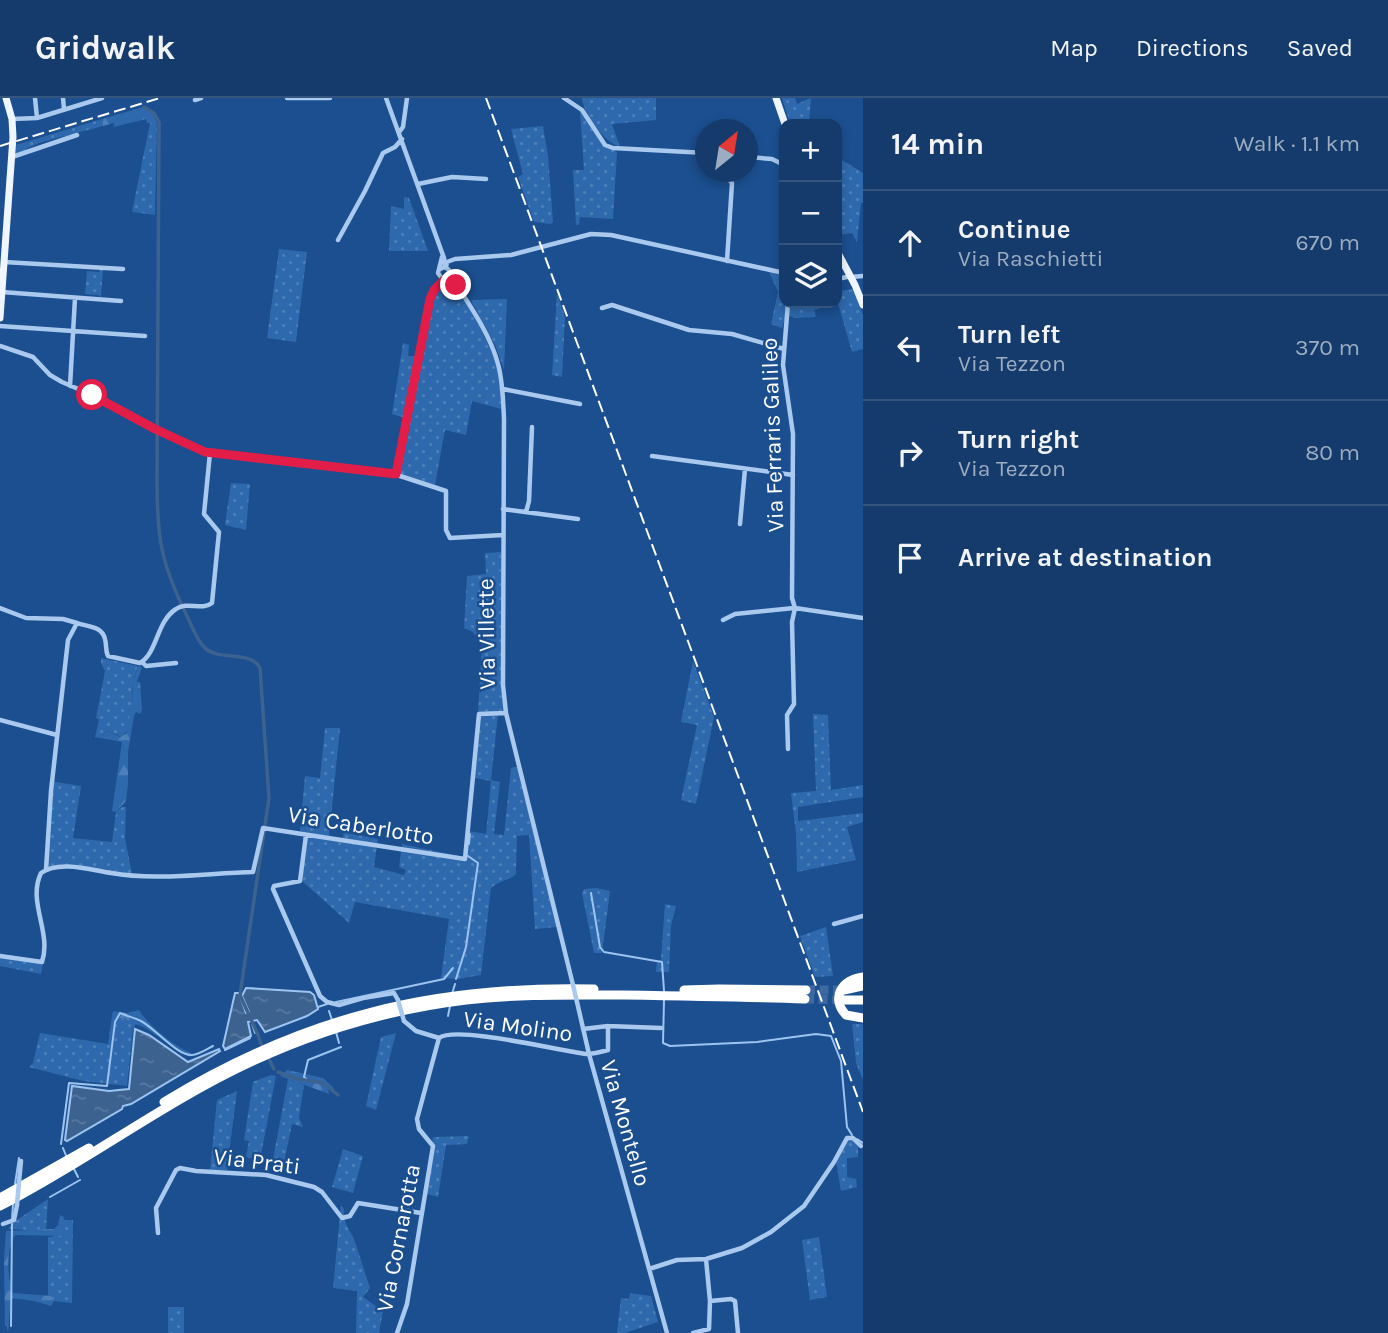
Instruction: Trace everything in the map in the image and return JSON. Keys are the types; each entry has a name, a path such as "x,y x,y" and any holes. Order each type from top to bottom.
{"highway":[{"path":"863,977 847,981 838,998 846,1015 863,1018"},
{"path":"844,995 863,986"},
{"path":"0,1198 51,1171 220,1070 281,1041 340,1020 403,1003 496,990 559,988 805,994 533,995 452,1002 384,1015 307,1038 242,1066 0,1206"},
{"path":"844,995 863,994"},
{"path":"844,995 863,1000"}],"main road":[{"path":"0,318 12,157 12,119 6,98"},
{"path":"776,98 783,119"},
{"path":"842,258 855,276 863,305"}],"street":[{"path":"35,98 37,118"},
{"path":"63,98 64,109"},
{"path":"12,119 37,118 102,98"},
{"path":"287,98 330,98"},
{"name":"Via Villette","path":"386,98 442,252 445,271 456,285 495,353 503,389 503,685 506,713 573,985"},
{"path":"399,131 403,127 407,98"},
{"path":"565,98 582,110 605,145 614,148 695,152"},
{"path":"12,157 77,135"},
{"path":"338,240 383,153 395,147 402,139"},
{"path":"758,158 779,162"},
{"path":"418,184 452,177 486,179"},
{"path":"727,261 731,182"},
{"path":"445,280 447,262 455,259 510,255 591,234 611,235 779,272"},
{"path":"442,252 446,257 455,259"},
{"path":"4,262 123,269"},
{"path":"445,271 445,280"},
{"path":"396,474 428,307 445,271"},
{"path":"445,280 456,285"},
{"path":"436,287 445,280"},
{"path":"2,292 121,301"},
{"path":"70,386 75,298"},
{"path":"601,308 612,305 689,330 732,334 784,349"},
{"name":"Via Ferraris Galileo","path":"788,308 783,374 793,429 792,598 795,608 792,622 794,704 787,716 788,749"},
{"path":"0,326 145,336"},
{"path":"0,346 36,358 50,375 70,386 157,430 210,453 396,474 446,491 446,530 450,538 456,540 503,535"},
{"path":"503,389 580,404"},
{"path":"526,512 529,501 531,427"},
{"path":"142,662 164,622 181,607 208,606 214,599 219,532 207,519 204,510 210,453"},
{"path":"652,456 793,475"},
{"path":"740,524 746,469"},
{"path":"503,509 578,519"},
{"path":"0,608 26,618 63,619 99,630 105,638 106,654 109,657 142,662 146,666 176,663"},
{"path":"723,621 734,614 795,608 863,618"},
{"path":"0,956 39,963 43,960 45,943 36,890 39,878 46,870 68,640 77,623"},
{"name":"Via Caberlotto","path":"46,870 71,867 137,876 253,872 265,828 465,859 479,714 506,713"},
{"path":"0,720 57,735"},
{"name":"Via Molino","path":"306,835 300,881 274,886 272,889 320,996 327,1002 339,1005 394,993 404,1021 416,1031 441,1036 519,1041 589,1054"},
{"path":"834,923 863,916"},
{"name":"Via Montello","path":"573,985 589,1054 667,1333"},
{"path":"589,1054 608,1050 608,1027"},
{"path":"583,1029 661,1028"},
{"name":"Via Cornarotta","path":"397,1333 407,1304 433,1146 419,1129 416,1119 441,1036"},
{"path":"649,1269 677,1260 706,1259 742,1248 790,1219 804,1206 834,1162 845,1140 850,1137 861,1146"},
{"path":"3,1224 14,1220 18,1205 21,1161"},
{"name":"Via Prati","path":"158,1233 158,1203 176,1170 180,1168 266,1175 314,1187 322,1192 342,1218 350,1216 358,1203 421,1213"},
{"path":"693,1333 709,1329 710,1301 706,1259"},
{"path":"710,1301 734,1301 738,1333"}],"green space":[{"path":"582,98 656,98 656,120 612,124 620,147 608,140 596,127"},
{"path":"782,98 795,98 797,104 811,98 809,119 789,119"},
{"path":"143,107 153,113 157,123 147,123 146,119 114,127 114,123 103,126 102,119"},
{"path":"580,111 600,141 617,152 613,219 580,217 579,225 576,225 573,170 584,170"},
{"path":"102,119 103,126 39,143 16,154 16,145"},
{"path":"150,123 157,123 155,215 132,212"},
{"path":"543,126 548,156 551,224 534,222 518,177 523,174 511,129"},
{"path":"842,160 863,173 863,203 857,242 852,233 842,234"},
{"path":"404,197 409,198 428,251 389,251 391,206 404,209"},
{"path":"279,249 307,252 296,342 267,338"},
{"path":"103,270 101,297 85,294 87,271"},
{"path":"769,272 779,275 779,308 819,308 814,310 816,317 796,318 786,315 782,328 771,324 778,292"},
{"path":"444,283 452,287 468,306 490,349 499,375 501,409 472,401 466,435 445,430 435,485 399,473 433,300"},
{"path":"854,289 863,315 863,349 852,352 839,308 842,308 842,290"},
{"path":"557,293 565,317 562,377 552,375"},
{"path":"507,299 504,370 495,345 471,300"},
{"path":"403,343 409,345 408,356 416,356 405,418 392,414"},
{"path":"231,483 250,484 246,530 225,525"},
{"path":"501,552 501,686 505,714 498,714 491,780 500,782 494,834 504,835 511,768 517,767 557,927 535,929 529,835 517,836 516,874 491,888 481,975 458,979 441,978 449,919 355,902 349,923 302,881 308,833 300,831 305,776 320,778 325,728 340,728 329,837 343,838 345,822 348,833 378,839 374,867 404,875 406,870 399,867 402,844 463,857 469,831 486,834 491,781 474,778 482,645 473,632 464,628 467,576 486,574 485,553"},
{"path":"101,658 138,666 133,683 131,719 122,737 107,731 100,738 95,737 105,671"},
{"path":"693,661 714,717 696,804 681,800 697,725 681,722"},
{"path":"138,666 142,667 137,682 140,682 142,710 134,716 128,752 126,801 116,812 112,811 122,742 100,738 107,731 120,737 126,734 133,682"},
{"path":"813,714 828,715 831,790 863,785 863,797 798,807 798,821 863,813 863,822 847,827 856,860 797,872 791,793 816,791"},
{"path":"50,781 81,786 73,838 112,842 116,812 126,807 125,838 132,874 78,867 45,869"},
{"path":"584,889 610,891 602,953 594,953 582,893"},
{"path":"665,904 676,906 671,926 669,972 656,972 657,960 661,960"},
{"path":"826,927 833,976 815,977 800,936"},
{"path":"0,955 43,963 41,974 0,966"},
{"path":"139,1010 155,1029 191,1053 191,1057 152,1032 129,1023 126,1018 116,1019 112,1016 113,1011 127,1013"},
{"path":"112,1016 126,1018 136,1024 133,1029 127,1086 83,1081 29,1067 33,1063 40,1033 108,1044"},
{"path":"852,1024 863,1024 863,1080 856,1063"},
{"path":"396,1033 376,1110 366,1106 381,1037"},
{"path":"287,1070 323,1078 334,1088 333,1092 328,1089 329,1094 280,1076"},
{"path":"271,1075 276,1076 260,1160 246,1157 249,1141 244,1140 253,1082"},
{"path":"288,1079 304,1085 299,1118 303,1127 292,1124 284,1163 273,1159"},
{"path":"237,1091 227,1170 210,1170 217,1100"},
{"path":"469,1136 467,1144 446,1145 438,1197 423,1193 433,1137"},
{"path":"851,1138 858,1144 858,1157 847,1158 847,1177 856,1179 857,1187 841,1191 836,1162 846,1141"},
{"path":"343,1149 363,1156 353,1193 332,1187"},
{"path":"48,1199 46,1231 9,1229 11,1224"},
{"path":"341,1205 370,1288 363,1297 383,1311 379,1333 356,1333 357,1291 333,1288"},
{"path":"60,1215 65,1222 61,1236 15,1235 12,1241 8,1263 13,1293 51,1296 54,1301 51,1306 11,1298 8,1331 5,1326 6,1231 54,1229 58,1225"},
{"path":"64,1220 73,1220 72,1303 54,1301 48,1296 48,1237 61,1232"},
{"path":"819,1237 827,1297 810,1300 802,1240"},
{"path":"630,1293 651,1296 658,1322 617,1333 621,1298 629,1299"},
{"path":"168,1307 184,1307 184,1333 168,1333"}],"water":[{"path":"246,988 310,992 314,995 318,1009 265,1032 257,1020 248,1022 251,1036 225,1049 223,1046 235,993 239,993 246,1013 249,1012 242,996"},
{"path":"135,1029 149,1035 188,1062 219,1049 220,1051 65,1140 72,1086 109,1091 129,1089"}],"waterway":[{"path":"144,107 154,113 159,122 157,480 162,550 171,581 203,646 212,653 250,659 260,668 269,798 240,995 258,1035"},
{"path":"469,844 470,834"},
{"path":"456,979 466,947 478,863 468,856"},
{"path":"591,893 600,947 604,952 662,962 664,991"},
{"path":"336,1002 444,979 453,968"},
{"path":"452,994 455,984"},
{"path":"664,1000 663,1043 670,1046 757,1042 816,1034 831,1036 841,1061 847,1127 852,1135"},
{"path":"318,1007 327,1004"},
{"path":"448,1016 450,1006"},
{"path":"329,1011 332,1020"},
{"path":"61,1144 69,1083 107,1086 115,1022 120,1013 141,1021 186,1054 197,1054 213,1046"},
{"path":"252,1024 255,1033"},
{"path":"336,1032 339,1043"},
{"path":"225,1050 250,1038"},
{"path":"259,1038 263,1049"},
{"path":"308,1081 304,1077 308,1060 341,1047"},
{"path":"267,1055 274,1069"},
{"path":"278,1072 323,1083 338,1095"},
{"path":"857,1139 863,1143"},
{"path":"63,1148 67,1158"},
{"path":"15,1184 19,1158"},
{"path":"74,1169 78,1177"},
{"path":"50,1197 80,1180"},
{"path":"12,1219 13,1204"},
{"path":"11,1326 12,1224"}],"tunnel":[{"path":"806,990 844,990"},
{"path":"805,999 844,1000"}],"railway":[{"path":"0,146 160,98"},
{"path":"486,98 863,1112"}],"route":[{"path":"92,395 205,452 396,474 430,299 434,290 444,280 456,285"}]}
